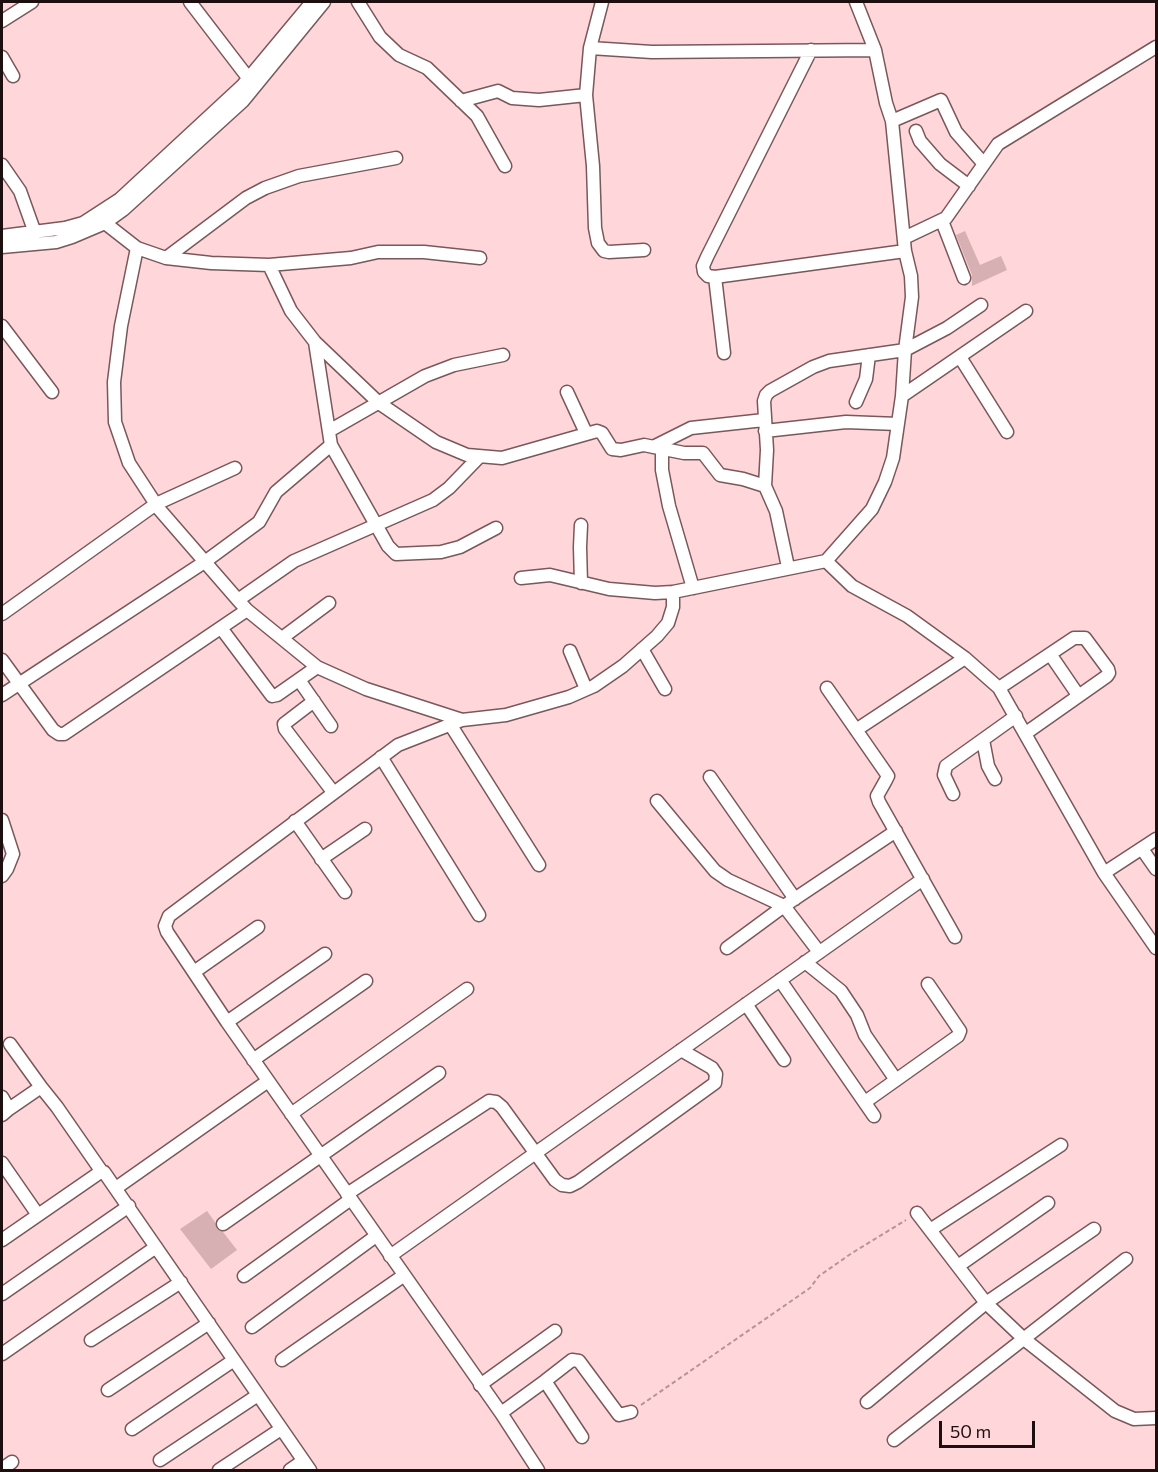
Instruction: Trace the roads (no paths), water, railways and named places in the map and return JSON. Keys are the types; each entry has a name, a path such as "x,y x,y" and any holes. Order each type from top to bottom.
{"street":[{"path":"2,21 32,2"},
{"path":"190,2 249,79"},
{"path":"2,236 65,228 101,219 221,108 249,79 312,2"},
{"path":"2,247 56,242 72,237 143,193 243,101 324,2"},
{"path":"358,2 380,37 399,54 427,68 477,116 505,166"},
{"path":"602,2 590,48 586,95 593,166 595,228 598,243 604,251 644,250"},
{"path":"521,578 550,575 609,589 673,592 826,561 872,509 893,458 912,297 911,276 905,252 892,121 875,50 856,2"},
{"path":"904,238 942,221 950,214 994,149 1003,141 1156,47"},
{"path":"590,48 652,52 875,50"},
{"path":"811,50 707,257 703,266 704,272 708,276 715,277 905,252"},
{"path":"2,57 13,76"},
{"path":"462,101 498,90 512,98 539,100 586,95"},
{"path":"892,121 941,100 956,132 984,164"},
{"path":"916,131 920,141 940,164 959,181 969,186"},
{"path":"166,258 246,198 265,188 299,176 396,158"},
{"path":"2,165 20,191 35,233"},
{"path":"101,219 137,248 166,258 211,263 268,265 351,258 378,252 424,252 480,258"},
{"path":"942,221 964,278"},
{"path":"137,248 114,382 115,422 129,463 156,504 238,600 317,667 366,689 456,722 539,865"},
{"path":"268,265 291,310 315,342 379,403 436,442 452,450 479,457 502,458 597,431 603,434 612,449 621,450 644,445 684,453 703,453 720,475 765,486"},
{"path":"715,277 724,353"},
{"path":"788,567 776,511 765,486 767,450 764,401 766,395 820,364 905,350 947,328 981,305"},
{"path":"902,396 1026,311"},
{"path":"2,326 52,392"},
{"path":"315,342 331,445 388,546 396,554 441,552 460,547 496,528"},
{"path":"329,430 437,370 503,355"},
{"path":"856,402 866,379 868,356"},
{"path":"960,357 1007,432"},
{"path":"567,392 586,433"},
{"path":"657,448 675,434 691,428 765,426 788,430 846,422 898,424"},
{"path":"2,695 206,561 259,522 276,492 331,445"},
{"path":"657,448 669,506 693,588"},
{"path":"238,600 294,561 441,495 479,457"},
{"path":"2,614 156,504 235,468"},
{"path":"581,525 579,547 581,583"},
{"path":"826,561 852,586 908,616 965,658 999,688 1104,873 1156,948"},
{"path":"538,1470 501,1413 226,1022 167,932 166,920 333,792 381,757 412,738 456,722 517,712 568,697 586,689 623,666 668,623 673,608 673,592"},
{"path":"282,638 329,603"},
{"path":"2,660 53,730 64,734 248,610"},
{"path":"221,628 272,696 277,696 317,667"},
{"path":"999,688 1074,638 1082,636 1108,669 1107,676 1026,733"},
{"path":"642,649 665,689"},
{"path":"570,651 586,689"},
{"path":"1050,654 1078,695"},
{"path":"856,730 965,658"},
{"path":"299,680 331,726"},
{"path":"827,688 888,776 877,796 955,937"},
{"path":"314,701 284,724 285,729 333,792"},
{"path":"953,794 944,775 946,766 1016,716"},
{"path":"983,740 988,766 995,779"},
{"path":"381,757 479,915"},
{"path":"710,777 790,902 819,952"},
{"path":"657,801 715,871 728,880 790,902"},
{"path":"2,820 13,854 2,876"},
{"path":"295,821 345,892"},
{"path":"321,859 365,829"},
{"path":"727,948 790,902 896,831"},
{"path":"1104,873 1156,839"},
{"path":"1142,849 1156,869"},
{"path":"390,1256 923,879"},
{"path":"194,972 258,927"},
{"path":"226,1022 325,954"},
{"path":"805,962 841,990 857,1015 865,1035 896,1080"},
{"path":"780,980 874,1116"},
{"path":"253,1060 366,981"},
{"path":"865,1102 958,1036 960,1031 928,984"},
{"path":"291,1114 467,989"},
{"path":"746,1004 784,1060"},
{"path":"10,1044 102,1172 107,1174 306,1466 290,1470"},
{"path":"244,1276 349,1197 489,1101 496,1102 502,1107 555,1180 562,1185 578,1182 715,1083 716,1074 712,1068 681,1050"},
{"path":"223,1224 439,1073"},
{"path":"116,1188 268,1082"},
{"path":"2,1096 5,1112 41,1087"},
{"path":"930,1230 1061,1145"},
{"path":"2,1163 38,1215"},
{"path":"2,1240 102,1172"},
{"path":"958,1266 1048,1203"},
{"path":"2,1294 129,1206"},
{"path":"917,1213 986,1303 1024,1339 1115,1411 1134,1419 1156,1418"},
{"path":"867,1402 986,1303 1094,1229"},
{"path":"252,1326 376,1236"},
{"path":"2,1354 156,1247"},
{"path":"894,1440 1126,1259"},
{"path":"282,1360 403,1276"},
{"path":"91,1340 181,1282"},
{"path":"108,1390 209,1323"},
{"path":"480,1385 555,1331"},
{"path":"132,1429 234,1360"},
{"path":"501,1413 572,1360 579,1361 619,1415 631,1412"},
{"path":"545,1381 582,1437"},
{"path":"160,1460 258,1395"},
{"path":"219,1470 281,1429"},
{"path":"2,1469 12,1462"}]}
